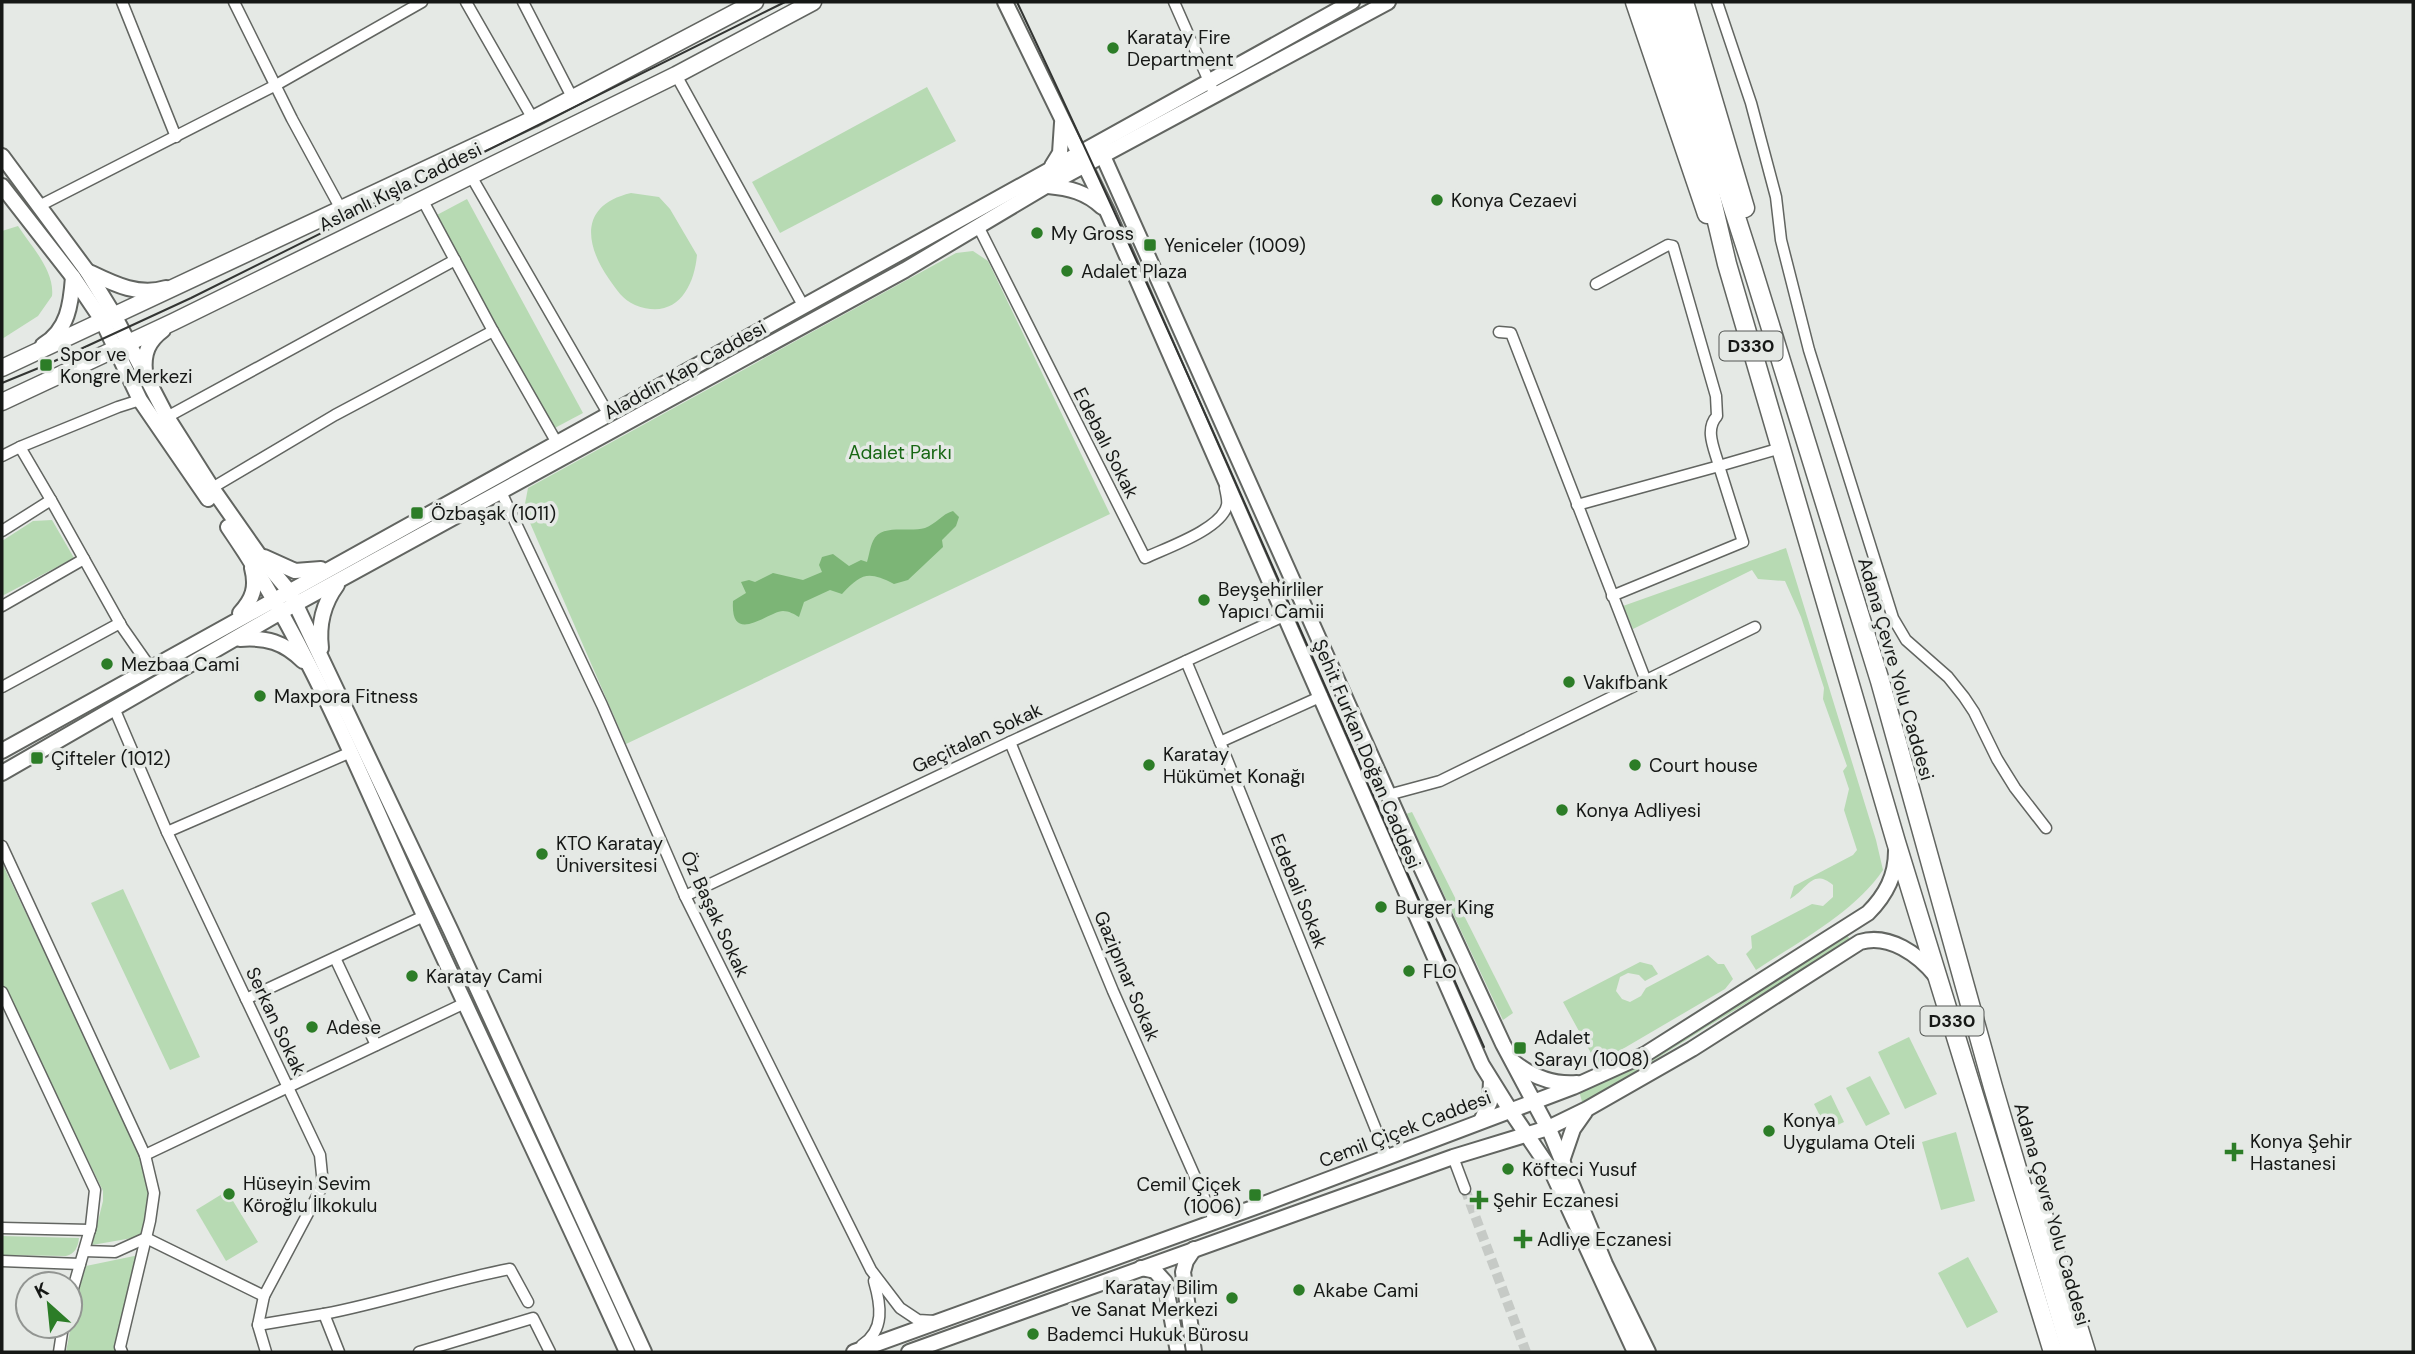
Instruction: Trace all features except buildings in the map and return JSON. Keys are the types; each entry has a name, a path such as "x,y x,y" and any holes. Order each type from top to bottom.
{"highway":[{"path":"1635,2 1690,170 1727,264"},
{"name":"Adana Çevre Yolu Caddesi","path":"1652,2 1701,155 1727,264 1896,842 2053,1352"},
{"name":"Adana Çevre Yolu Caddesi","path":"1667,2 1880,681 1993,1087 2071,1352"},
{"path":"1684,2 1743,197 1752,267"},
{"path":"1993,1087 2017,1132 2085,1352"},
{"path":"1979,1110 1994,1190 2041,1352"}],"main road":[{"name":"Aslanlı Kışla Caddesi","path":"9,365 342,211 533,119 755,2"},
{"name":"Aslanlı Kışla Caddesi","path":"2,402 122,347 676,75 813,2"}],"street":[{"path":"122,2 176,137"},
{"path":"234,2 292,120 342,211"},
{"path":"39,206 276,85 422,2"},
{"path":"466,2 533,119"},
{"path":"523,2 573,99"},
{"name":"Şehit Furkan Doğan Caddesi","path":"1004,2 1108,213 1482,1065 1507,1106 1521,1137"},
{"path":"1174,2 1212,89"},
{"name":"Aladdin Kap Caddesi","path":"1212,89 1352,2"},
{"name":"Aladdin Kap Caddesi","path":"2,751 1049,169 1082,159 1212,89 1388,2"},
{"path":"1717,2 1755,116 1776,197 1781,240 1809,350 1893,618 1906,640 1948,677 1964,697 2015,788 2046,828"},
{"path":"676,75 804,307"},
{"path":"1049,169 1060,153 1062,118"},
{"name":"Şehit Furkan Doğan Caddesi","path":"1100,150 1388,795 1503,1044 1548,1128 1605,1264 1648,1352"},
{"path":"2,156 39,206 108,318 122,347 140,400 255,558 289,591 451,931 636,1336 646,1352"},
{"name":"Aladdin Kap Caddesi","path":"2,773 281,612 905,270 1046,186 1082,159"},
{"path":"471,176 609,415"},
{"path":"2,186 80,274 135,290 158,291 177,285"},
{"path":"1046,186 1072,189 1085,194 1108,213"},
{"path":"422,199 557,443"},
{"name":"Edebalı Sokak","path":"978,226 1145,558 1208,529 1221,516 1227,505 1223,474"},
{"path":"1596,284 1668,245 1673,246 1716,396 1717,416 1709,429 1743,542 1612,596"},
{"path":"167,417 455,260"},
{"path":"9,365 50,341 61,330 80,274"},
{"path":"145,377 144,359 148,346 155,336 173,322"},
{"path":"212,488 335,415 493,331"},
{"path":"1499,332 1511,333 1646,681"},
{"path":"122,347 145,377 255,558 351,752 625,1352"},
{"path":"2,456 140,400"},
{"path":"20,447 120,623 150,667"},
{"path":"1577,505 1781,448"},
{"name":"Öz Başak Sokak","path":"501,492 602,705 685,896 871,1270"},
{"path":"2,531 51,500"},
{"path":"255,558 295,571 312,571 334,566"},
{"path":"227,625 243,611 253,596 255,558"},
{"path":"2,606 84,559"},
{"path":"323,660 321,616 328,597 341,580"},
{"name":"Geçitalan Sokak","path":"685,896 1286,615"},
{"path":"2,687 120,623"},
{"path":"1388,795 1440,781 1755,626"},
{"path":"235,639 256,637 276,641 293,651 309,667"},
{"name":"Edebali Sokak","path":"1186,661 1387,1157"},
{"path":"1220,742 1322,696"},
{"name":"Serkan Sokak","path":"114,708 167,832 320,1155 323,1185 264,1296 258,1325 266,1352"},
{"name":"Gazipınar Sokak","path":"1010,742 1113,990 1215,1222"},
{"path":"167,832 351,752"},
{"name":"Cemil Çiçek Caddesi","path":"853,1352 1215,1222 1477,1122 1507,1106 1534,1101 1581,1083 1644,1055 1868,913 1888,888 1896,865 1896,842"},
{"path":"2,846 145,1155 154,1193 120,1347 122,1352"},
{"path":"246,999 424,916"},
{"path":"246,999 424,916"},
{"path":"1852,925 1861,929 1860,942 1878,940 1908,950 1940,979"},
{"name":"Cemil Çiçek Caddesi","path":"909,1352 925,1350 1141,1268 1453,1157 1548,1128 1587,1109 1692,1049 1860,942"},
{"path":"335,958 376,1045"},
{"path":"2,992 95,1190 90,1230 78,1270"},
{"path":"145,1155 465,1003"},
{"path":"1482,1065 1494,1070 1499,1067 1505,1059 1503,1044"},
{"path":"1511,1060 1535,1076 1551,1082 1581,1083"},
{"path":"1484,1147 1491,1140 1493,1132 1489,1126 1477,1122 1490,1102 1491,1079"},
{"path":"1562,1161 1573,1129 1587,1109"},
{"path":"1521,1137 1538,1150 1562,1194 1635,1352"},
{"path":"1453,1157 1465,1189"},
{"path":"2,1228 90,1230"},
{"path":"146,1238 264,1296"},
{"path":"83,1251 115,1252 146,1238"},
{"path":"1194,1249 1183,1272 1194,1352"},
{"path":"2,1261 80,1264"},
{"path":"1178,1352 1165,1282 1169,1270 1175,1267 1183,1272"},
{"path":"1141,1268 1155,1271 1165,1282"},
{"path":"258,1325 370,1305 457,1279 510,1269 528,1302"},
{"path":"871,1270 900,1308 918,1320 942,1321"},
{"path":"853,1352 872,1339 880,1320 878,1295 871,1270"},
{"path":"324,1314 339,1352"},
{"path":"419,1352 533,1318 550,1352"}],"green space":[{"path":"927,87 956,141 780,233 752,182"},
{"path":"631,193 659,197 670,209 697,255 687,290 680,299 661,309 635,305 620,294 595,252 592,227 595,216 603,206"},
{"path":"467,199 583,413 551,430 435,216"},
{"path":"18,226 46,268 52,296 38,316 2,339 2,231"},
{"name":"Adalet Parkı","path":"973,251 988,261 1110,514 626,744 524,509 528,488 956,253"},
{"path":"52,520 74,558 2,596 2,541 33,521"},
{"path":"1786,548 1883,870 1842,913 1756,970 1746,954 1752,948 1751,936 1812,904 1823,906 1833,897 1833,885 1826,880 1815,879 1790,899 1794,886 1853,855 1857,850 1844,810 1849,789 1843,771 1847,766 1823,699 1824,688 1801,617 1785,581 1758,579 1752,570 1633,629 1623,606"},
{"path":"1412,812 1513,1013 1503,1020 1406,814"},
{"path":"2,863 145,1163 152,1187 144,1236 92,1245 103,1191 2,983"},
{"path":"123,889 200,1057 170,1070 91,903"},
{"path":"1847,935 1851,941 1583,1105 1579,1091 1629,1069"},
{"path":"1708,955 1718,964 1724,964 1733,979 1725,989 1597,1064 1563,1002 1640,962 1652,965 1658,974 1645,981 1639,975 1628,973 1620,977 1616,991 1622,999 1630,1002 1641,996 1646,988"},
{"path":"1909,1037 1937,1094 1905,1109 1878,1052"},
{"path":"1870,1076 1890,1114 1866,1126 1846,1088"},
{"path":"1831,1095 1844,1122 1827,1130 1814,1104"},
{"path":"1956,1132 1975,1201 1941,1210 1922,1142"},
{"path":"227,1191 258,1242 226,1261 196,1210"},
{"path":"2,1236 79,1238 76,1250 66,1256 2,1255"},
{"path":"139,1255 116,1352 66,1352 68,1340 84,1340 86,1266"},
{"path":"1968,1257 1998,1312 1967,1328 1938,1273"}],"shaded area":[{"path":"953,511 959,517 956,526 942,540 943,547 908,580 894,584 878,577 860,578 842,594 830,590 804,602 799,617 783,611 744,624 738,622 734,615 733,601 746,593 741,582 755,582 773,573 803,580 822,572 819,565 822,557 833,554 849,566 861,560 867,562 873,541 882,532 925,528"}],"tunnel":[{"path":"1465,1189 1526,1352"}],"tram line":[{"path":"2,383 191,298 785,2"},
{"path":"1017,2 1196,392 1484,1047"}],"place":[{"name":"Karatay Fire Department","path":"1113,48"},
{"name":"Konya Cezaevi","path":"1437,200"},
{"name":"My Gross","path":"1037,233"},
{"name":"Yeniceler (1009)","path":"1150,245"},
{"name":"Adalet Plaza","path":"1067,271"},
{"name":"Spor ve Kongre Merkezi","path":"46,365"},
{"name":"Özbaşak (1011)","path":"417,513"},
{"name":"Beyşehirliler Yapıcı Camii","path":"1204,600"},
{"name":"Mezbaa Cami","path":"107,664"},
{"name":"Vakıfbank","path":"1569,682"},
{"name":"Maxpora Fitness","path":"260,696"},
{"name":"Çifteler (1012)","path":"37,758"},
{"name":"Karatay Hükümet Konağı","path":"1149,765"},
{"name":"Court house","path":"1635,765"},
{"name":"Konya Adliyesi","path":"1562,810"},
{"name":"KTO Karatay Üniversitesi","path":"542,854"},
{"name":"Burger King","path":"1381,907"},
{"name":"FLO","path":"1409,971"},
{"name":"Karatay Cami","path":"412,976"},
{"name":"Adese","path":"312,1027"},
{"name":"Adalet Sarayı (1008)","path":"1520,1048"},
{"name":"Konya Uygulama Oteli","path":"1769,1131"},
{"name":"Konya Şehir Hastanesi","path":"2234,1152"},
{"name":"Köfteci Yusuf","path":"1508,1169"},
{"name":"Hüseyin Sevim Köroğlu İlkokulu","path":"229,1194"},
{"name":"Cemil Çiçek (1006)","path":"1255,1195"},
{"name":"Şehir Eczanesi","path":"1479,1200"},
{"name":"Adliye Eczanesi","path":"1523,1239"},
{"name":"Akabe Cami","path":"1299,1290"},
{"name":"Karatay Bilim ve Sanat Merkezi","path":"1232,1298"},
{"name":"Bademci Hukuk Bürosu","path":"1033,1334"}]}
